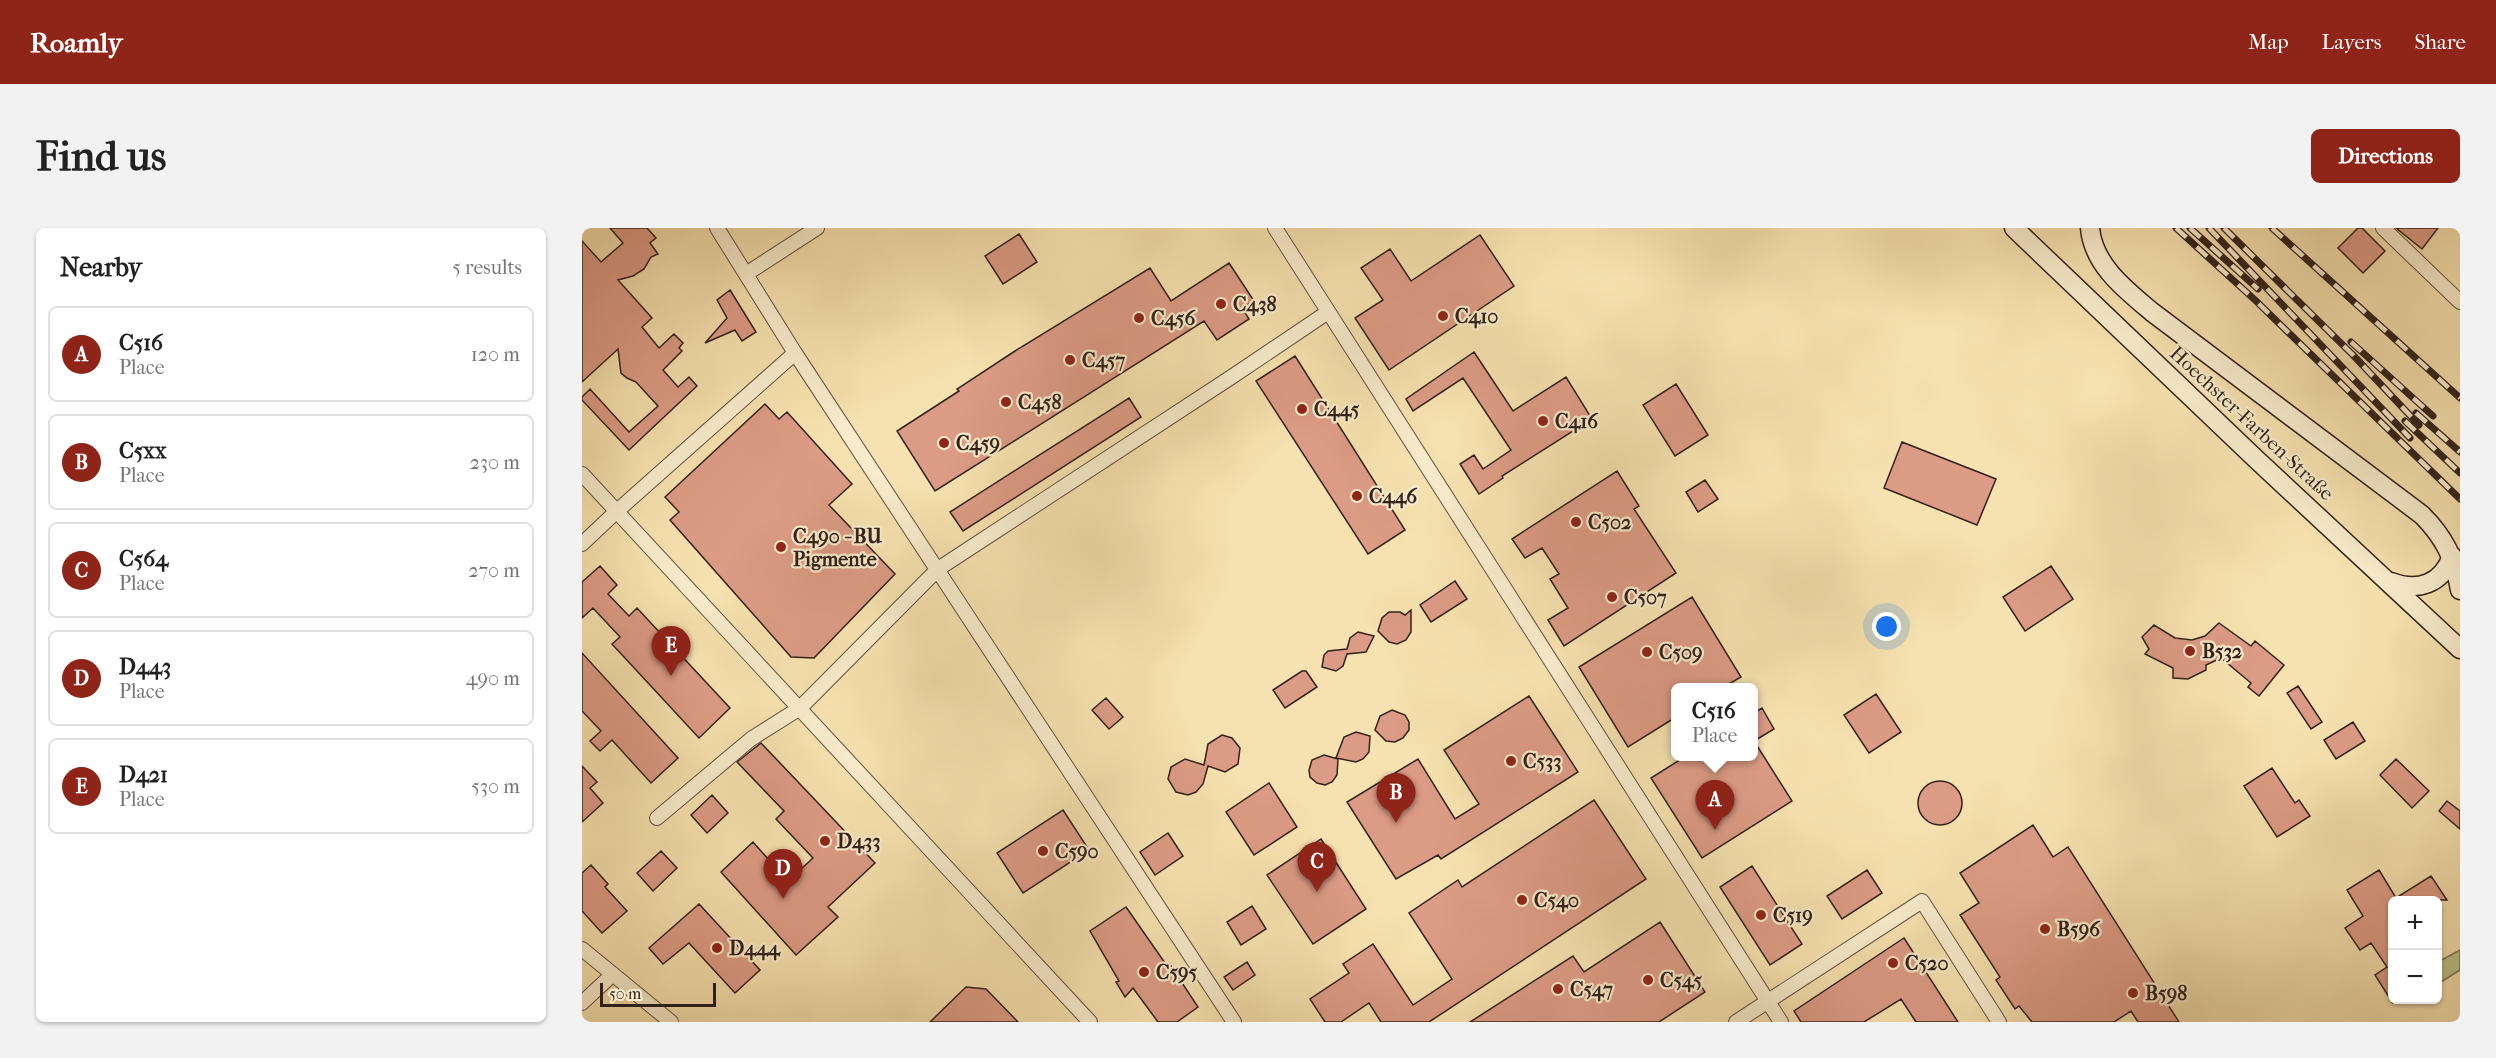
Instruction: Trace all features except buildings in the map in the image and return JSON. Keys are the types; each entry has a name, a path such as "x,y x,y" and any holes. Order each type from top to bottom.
{"main road":[{"name":"Hoechster-Farben-Straße","path":"2014,228 2460,649"},
{"path":"2090,228 2098,257 2125,288 2152,312 2406,501 2434,527 2445,541 2452,556 2460,590"},
{"path":"2386,580 2411,588 2427,585 2443,574 2452,556"}],"street":[{"path":"717,228 795,353 1234,1022"},
{"path":"746,274 817,228"},
{"path":"1275,228 1781,1022"},
{"path":"2383,228 2460,302"},
{"path":"657,818 751,739 800,708 938,569 1328,312"},
{"path":"582,544 616,511 795,353"},
{"path":"582,474 1090,1022"},
{"path":"1736,1022 1922,901 1999,1022"},
{"path":"582,948 671,1022"},
{"path":"582,1003 613,974"}],"green space":[{"path":"2460,950 2460,970 2442,981 2442,960"}],"railway":[{"path":"2176,228 2255,300 2460,499"},
{"path":"2190,228 2258,289"},
{"path":"2209,228 2410,438"},
{"path":"2224,228 2353,355 2419,425"},
{"path":"2272,228 2460,398"},
{"path":"2351,342 2433,416"},
{"path":"2416,413 2460,452"},
{"path":"2405,421 2460,473"}],"place":[{"name":"C438","path":"1221,304"},
{"name":"C410","path":"1443,316"},
{"name":"C456","path":"1139,318"},
{"name":"C457","path":"1070,360"},
{"name":"C458","path":"1006,402"},
{"name":"C445","path":"1302,409"},
{"name":"C416","path":"1543,421"},
{"name":"C459","path":"944,443"},
{"name":"C446","path":"1357,496"},
{"name":"C502","path":"1576,522"},
{"name":"C490 - BU Pigmente","path":"781,547"},
{"name":"C507","path":"1612,597"},
{"name":"B532","path":"2190,651"},
{"name":"C509","path":"1647,652"},
{"name":"D421","path":"671,676"},
{"name":"C533","path":"1511,761"},
{"name":"C5xx","path":"1396,823"},
{"name":"C516","path":"1715,830"},
{"name":"D433","path":"825,841"},
{"name":"C590","path":"1043,851"},
{"name":"C564","path":"1317,892"},
{"name":"D443","path":"783,899"},
{"name":"C540","path":"1522,900"},
{"name":"C519","path":"1761,915"},
{"name":"B596","path":"2045,929"},
{"name":"D444","path":"717,948"},
{"name":"C520","path":"1893,963"},
{"name":"C595","path":"1144,972"},
{"name":"C545","path":"1648,980"},
{"name":"C547","path":"1558,989"},
{"name":"B598","path":"2133,993"}]}
